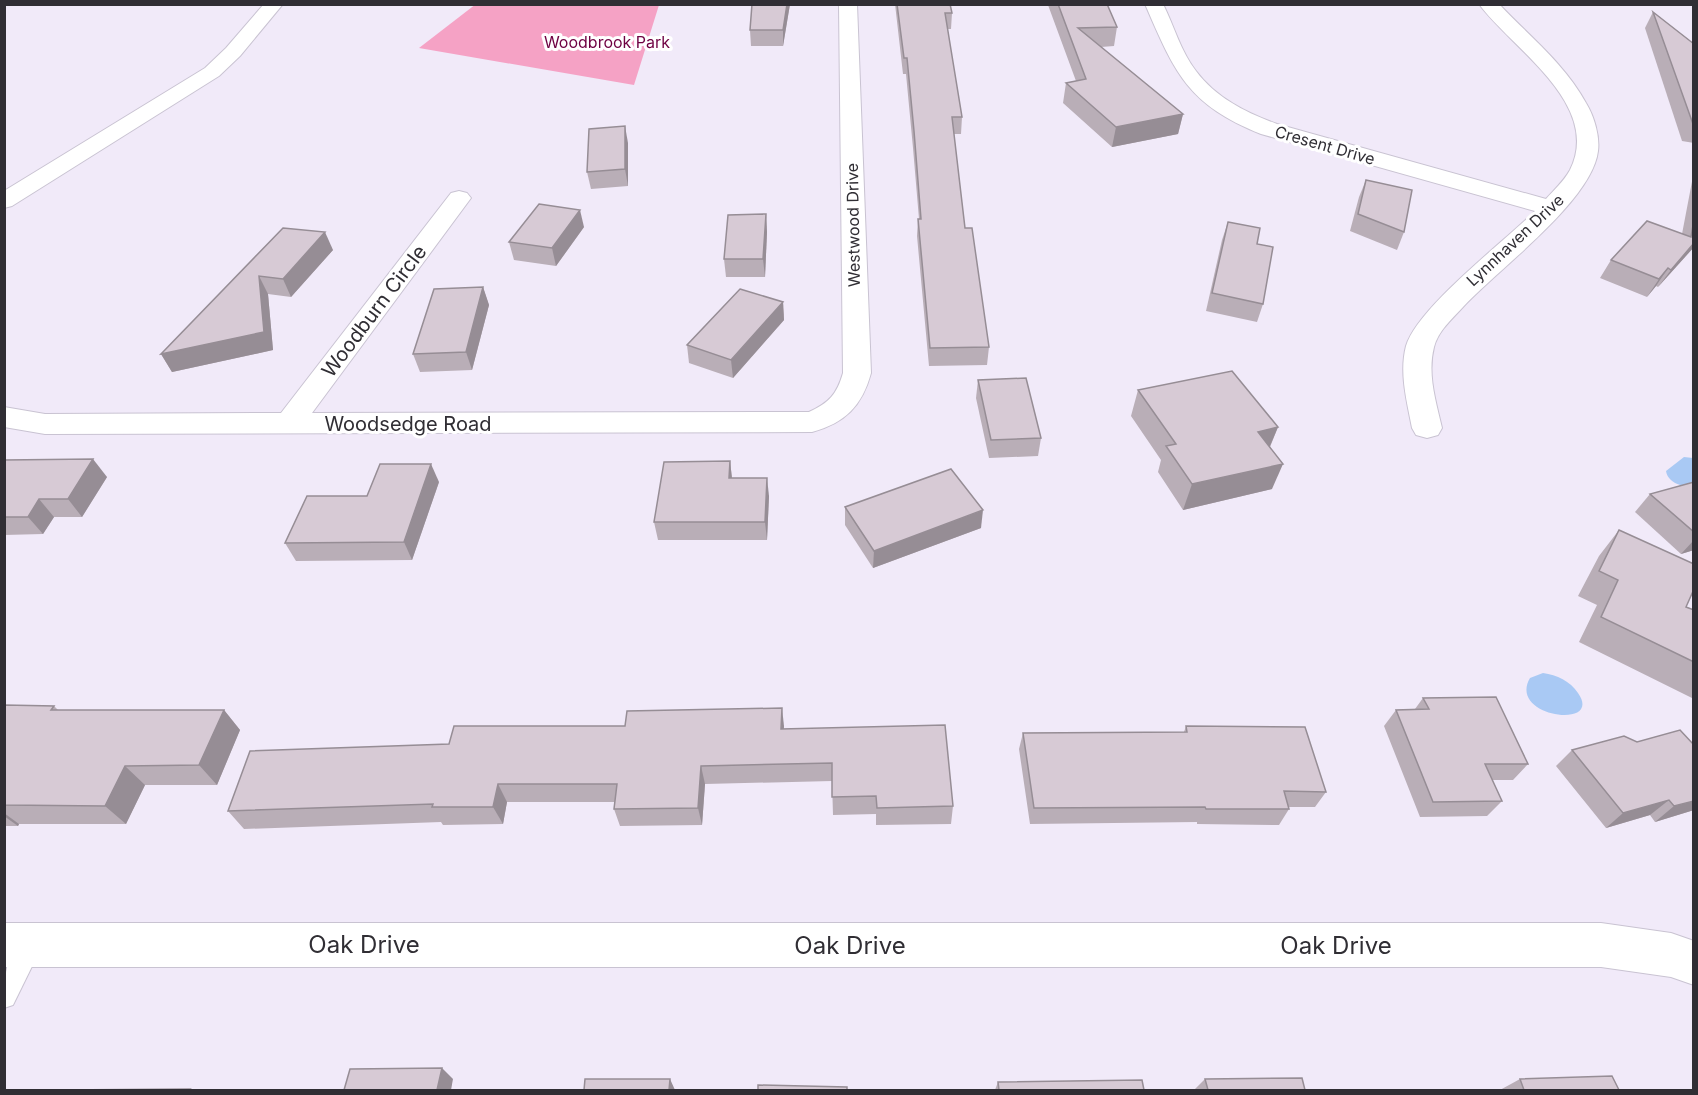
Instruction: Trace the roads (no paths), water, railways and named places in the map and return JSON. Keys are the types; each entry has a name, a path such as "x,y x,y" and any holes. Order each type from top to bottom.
{"street":[{"path":"4,201 212,72 233,52 274,4"},
{"name":"Westwood Drive","path":"812,422 835,412 852,395 857,373 848,4"},
{"name":"Cresent Drive","path":"1154,4 1188,75 1207,94 1238,117 1269,129 1552,208"},
{"name":"Lynnhaven Drive","path":"1427,428 1418,379 1420,347 1429,331 1462,290 1552,208 1578,177 1587,152 1585,130 1576,104 1559,79 1488,4"},
{"name":"Woodburn Circle","path":"288,425 459,198"},
{"name":"Woodsedge Road","path":"4,417 45,424 812,422"},
{"name":"Oak Drive","path":"18,945 1601,945 1671,955 1694,963"}],"lane":[{"path":"4,996 18,945"}],"water":[{"path":"1684,457 1693,458 1693,487 1676,484 1667,475 1666,471"},
{"path":"1543,673 1563,679 1575,689 1582,705 1578,712 1568,715 1555,714 1542,710 1531,702 1527,691 1530,678"}],"park label":[{"name":"Woodbrook Park","path":"607,42"}]}
